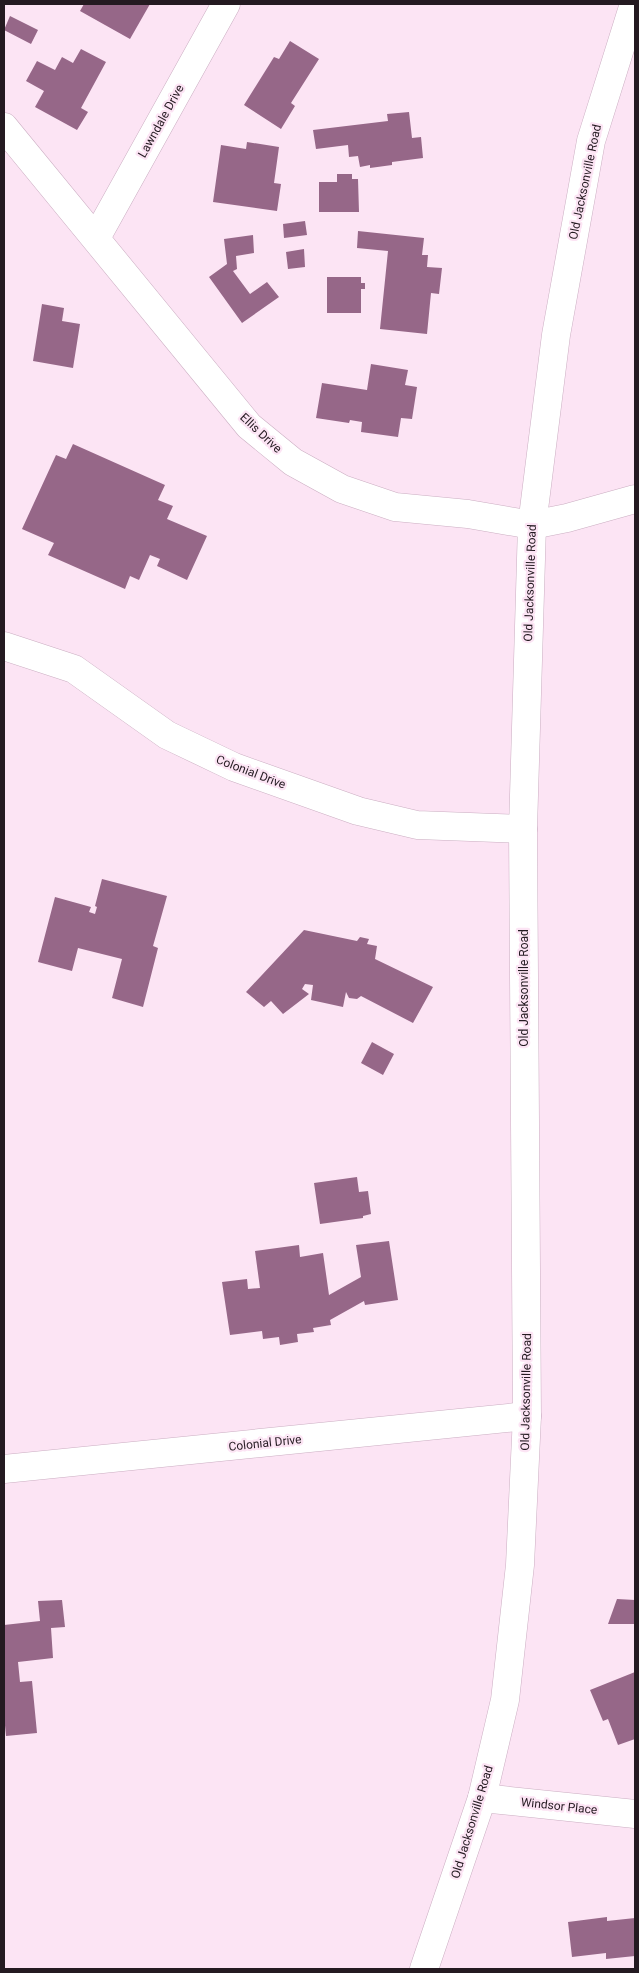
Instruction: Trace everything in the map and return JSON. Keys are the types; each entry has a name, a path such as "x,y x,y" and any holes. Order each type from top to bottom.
{"street":[{"name":"Lawndale Drive","path":"96,238 226,4"},
{"name":"Old Jacksonville Road","path":"424,1969 482,1798 506,1690 520,1565 527,1416 523,829 532,525 556,335 591,141 634,4"},
{"name":"Ellis Drive","path":"4,127 250,426 293,462 342,490 395,508 468,514 532,525 567,518 635,499"},
{"name":"Colonial Drive","path":"4,646 74,669 167,735 234,767 358,811 417,825 523,829"},
{"name":"Colonial Drive","path":"4,1469 527,1416"},
{"name":"Windsor Place","path":"482,1798 635,1814"}],"building":[{"path":"84,4 150,4 130,39 80,11"},
{"path":"10,16 38,30 31,44 4,30"},
{"path":"290,41 319,59 291,103 295,106 281,129 244,105 274,57 279,59"},
{"path":"81,49 106,62 81,108 88,112 77,130 35,107 44,91 26,81 37,61 55,70 62,57 73,63"},
{"path":"409,112 412,138 421,137 423,158 392,162 392,165 370,168 370,165 360,167 358,156 349,157 348,145 316,149 313,130 388,121 387,114"},
{"path":"247,142 279,147 274,183 281,184 277,211 213,202 221,145 246,149"},
{"path":"337,174 352,174 352,179 358,179 359,212 319,212 319,182 337,182"},
{"path":"305,221 307,235 284,238 283,224"},
{"path":"358,231 424,238 422,255 428,255 427,267 442,268 439,294 431,293 427,334 380,329 388,251 357,248"},
{"path":"253,235 254,253 236,256 237,269 233,271 250,294 267,282 279,297 242,323 209,277 227,264 224,239"},
{"path":"304,249 305,267 288,269 286,252"},
{"path":"327,277 361,277 361,283 365,283 365,289 361,289 361,313 327,313"},
{"path":"42,304 64,308 62,321 80,324 73,368 33,361"},
{"path":"371,364 408,370 405,385 417,387 412,419 401,418 398,437 361,432 362,422 350,420 349,423 316,418 322,383 367,390"},
{"path":"73,444 165,485 158,500 173,506 167,519 207,536 187,580 157,566 160,559 150,555 139,580 130,576 125,589 48,555 54,543 22,529 56,455 66,459"},
{"path":"102,879 167,896 153,946 158,948 143,1007 112,998 122,959 78,948 72,971 38,962 55,897 91,907 89,912 95,914 97,907 95,906"},
{"path":"304,930 357,941 360,937 369,939 367,944 377,946 375,959 433,987 413,1023 361,996 357,999 349,998 346,992 343,1007 311,1000 313,985 305,984 302,989 309,994 283,1014 271,1001 264,1007 246,992"},
{"path":"372,1042 394,1054 383,1075 361,1063"},
{"path":"357,1177 359,1192 368,1191 371,1214 363,1216 363,1218 320,1224 314,1183"},
{"path":"389,1241 398,1300 365,1305 364,1301 330,1320 331,1325 313,1328 314,1332 297,1334 298,1342 280,1345 279,1337 263,1339 262,1331 230,1335 222,1282 247,1279 248,1289 260,1288 255,1251 299,1245 300,1257 323,1253 329,1295 361,1277 356,1245"},
{"path":"617,1599 635,1600 635,1624 608,1624"},
{"path":"62,1600 65,1627 51,1628 53,1658 18,1662 20,1682 32,1681 37,1733 6,1736 4,1715 4,1625 40,1621 38,1601"},
{"path":"635,1672 635,1739 618,1745 608,1719 603,1721 590,1690"},
{"path":"607,1917 607,1921 635,1918 635,1956 606,1959 606,1953 572,1957 568,1922"}]}
